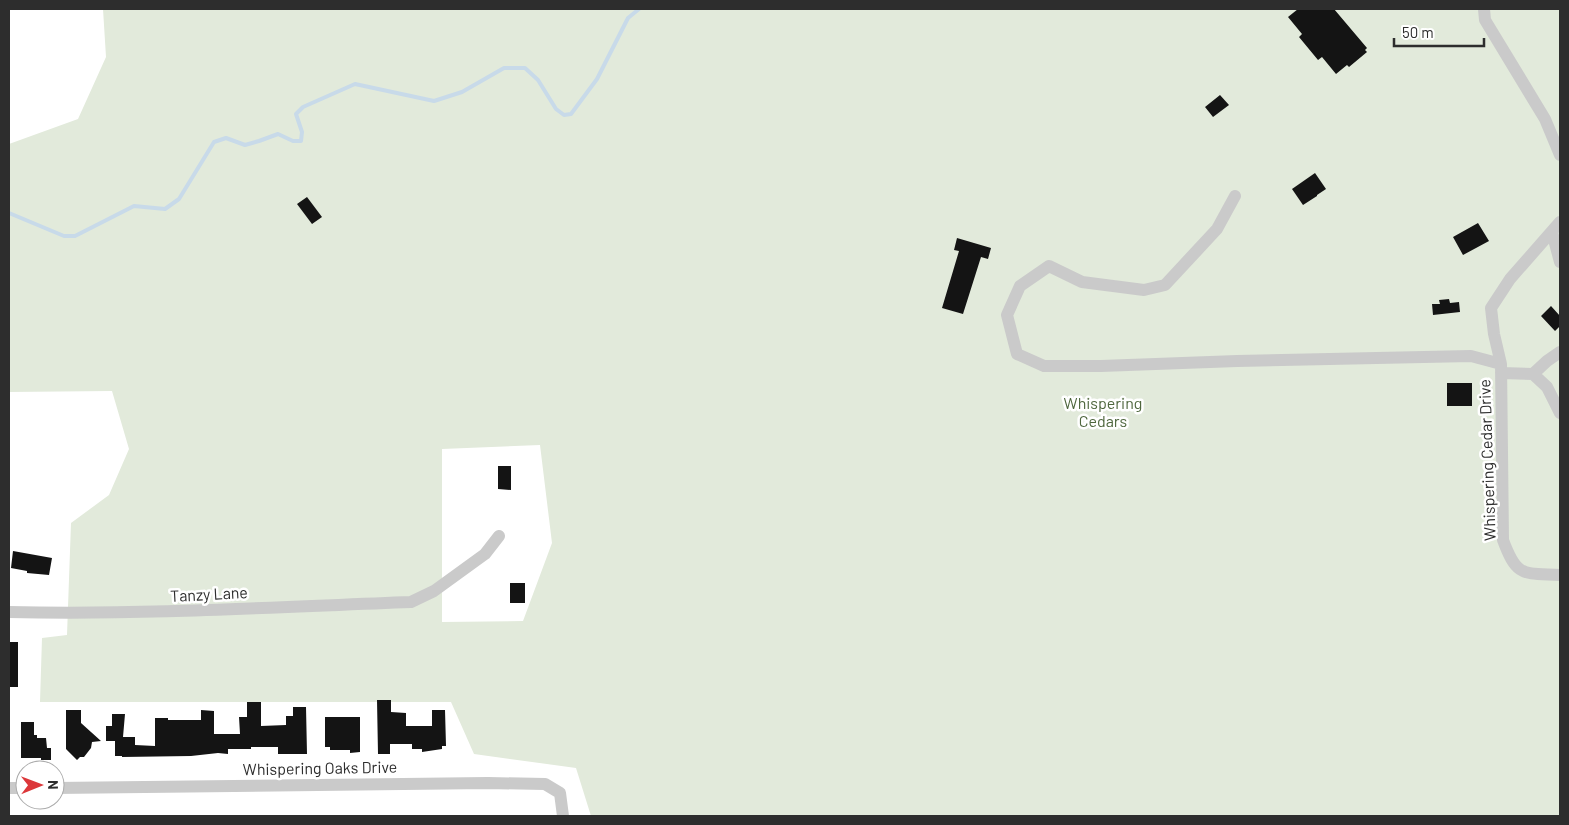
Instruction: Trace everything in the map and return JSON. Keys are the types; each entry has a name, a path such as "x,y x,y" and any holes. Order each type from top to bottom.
{"street":[{"path":"1484,9 1486,20 1544,119 1560,155"},
{"path":"1235,196 1217,229 1165,285 1144,290 1082,282 1049,266 1020,286 1007,315 1017,354 1044,366 1471,356 1501,368 1533,374 1547,387 1560,409"},
{"path":"1556,227 1560,262"},
{"name":"Whispering Cedar Drive","path":"1556,227 1510,279 1491,308 1501,368 1503,540 1515,566 1526,574 1560,575"},
{"path":"1533,374 1560,352"},
{"name":"Tanzy Lane","path":"9,612 87,614 195,612 411,602 434,591 485,554 499,536"},
{"name":"Whispering Oaks Drive","path":"65,788 545,784 560,794 563,816"}],"green space":[{"name":"Whispering Cedars","path":"103,9 1560,9 1560,816 591,816 576,768 474,754 451,702 40,702 42,638 67,635 71,523 109,495 129,449 112,391 9,392 9,144 78,119 106,57","holes":["540,445 552,543 523,621 442,622 442,449"]}],"building":[{"path":"1298,9 1334,9 1367,48 1365,50 1367,52 1349,67 1347,65 1336,74 1322,57 1318,60 1299,37 1302,34 1288,17"},
{"path":"1220,95 1229,105 1213,117 1205,107"},
{"path":"1315,173 1326,189 1303,205 1292,189"},
{"path":"307,197 322,217 312,224 297,204"},
{"path":"1478,223 1489,241 1463,255 1453,237"},
{"path":"957,238 991,248 988,259 981,257 963,314 942,308 959,251 954,250"},
{"path":"1449,299 1450,303 1459,302 1460,312 1433,315 1432,304 1440,304 1439,300"},
{"path":"1551,306 1560,316 1560,326 1555,331 1541,316"},
{"path":"1447,383 1472,383 1472,406 1447,406"},
{"path":"498,466 511,466 511,490 498,489"},
{"path":"13,551 52,558 49,575 27,573 27,571 11,568"},
{"path":"510,583 525,583 525,603 510,603"},
{"path":"9,642 18,642 18,687 9,687"},
{"path":"377,700 391,700 391,712 406,713 406,726 432,726 432,710 445,710 446,746 442,746 442,749 422,752 422,749 412,749 412,744 390,744 390,754 378,754"},
{"path":"247,702 261,702 261,726 286,725 286,716 293,716 293,707 306,707 307,754 278,754 278,747 251,747 251,749 228,749 228,754 122,757 115,756 115,741 106,741 106,726 112,726 112,714 125,714 123,737 135,737 135,745 155,746 155,718 201,720 201,710 214,711 214,734 240,734 239,717 247,717"},
{"path":"66,710 81,710 81,723 101,741 92,742 91,748 84,757 80,757 77,760 66,749"},
{"path":"325,717 360,717 360,752 350,753 350,750 330,750 330,747 325,747"},
{"path":"21,722 34,722 34,735 37,735 37,738 46,738 47,748 51,748 51,760 21,758"}],"waterway":[{"path":"9,213 64,236 75,236 134,206 165,209 179,199 214,142 226,138 245,145 278,134 293,141 301,141 302,132 296,114 303,107 355,84 434,101 462,92 504,68 525,68 538,80 556,109 564,115 571,114 597,79 628,18 639,9"}]}
